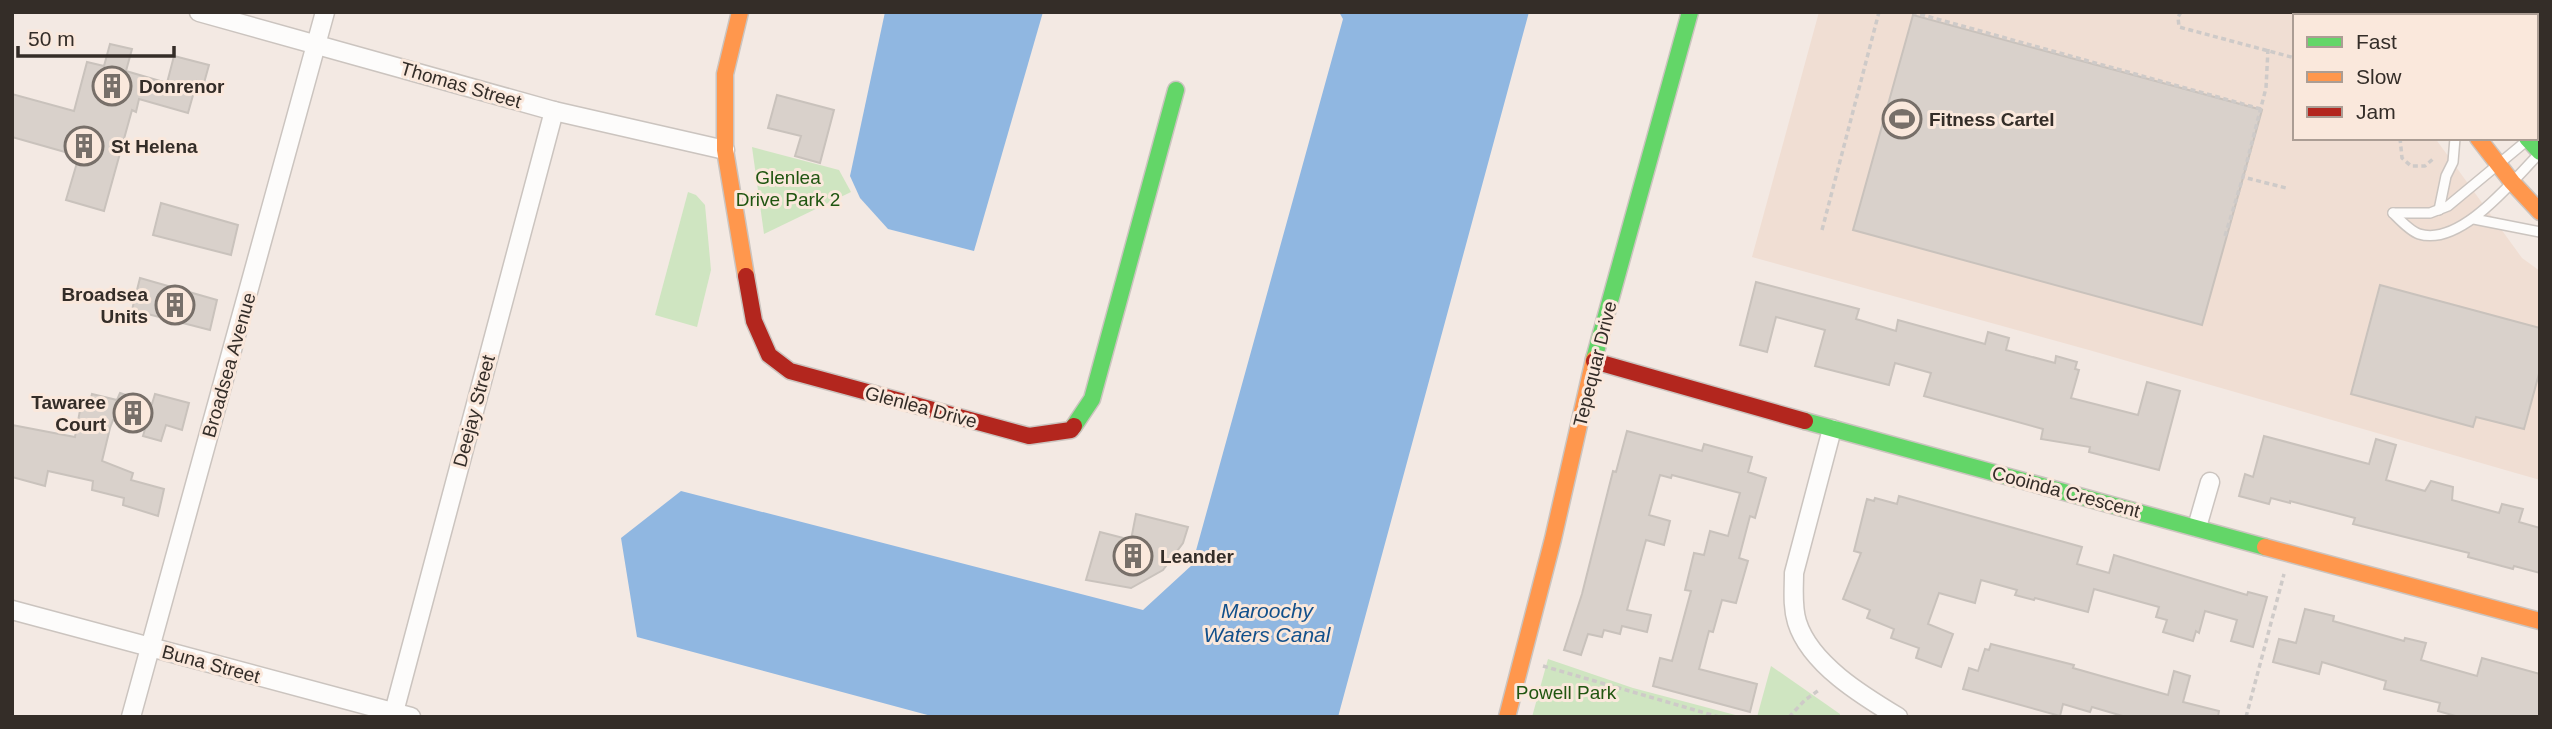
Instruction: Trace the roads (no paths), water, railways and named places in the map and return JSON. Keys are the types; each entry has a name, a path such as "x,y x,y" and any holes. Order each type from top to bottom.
{"street":[{"name":"Thomas Street","path":"199,12 554,111 725,150"},
{"name":"Broadsea Avenue","path":"131,717 325,12"},
{"name":"Glenlea Drive","path":"740,12 725,74 725,150 754,321 769,355 790,371 1029,436 1071,430 1092,399 1176,90"},
{"name":"Tepequar Drive","path":"1507,717 1553,539 1594,361 1690,12"},
{"name":"Deejay Street","path":"402,714 554,111"},
{"path":"2479,140 2512,182 2540,212"},
{"name":"Cooinda Crescent","path":"1594,361 1832,429 2540,621"},
{"path":"1832,429 1794,573 1793,598 1797,623 1813,650 1843,680 1898,717"},
{"path":"2197,527 2210,482"},
{"name":"Buna Street","path":"12,610 402,714"}],"lane":[{"path":"2439,210 2446,176 2453,162 2455,140"},
{"path":"2527,140 2448,206 2430,213 2393,213 2416,233 2426,235 2447,232 2474,219 2540,153"},
{"path":"2474,219 2540,232"}],"water":[{"path":"885,12 1043,12 974,251 888,229 860,198 850,176"},
{"name":"Maroochy Waters Canal","path":"1339,12 1529,12 1338,717 935,717 637,637 621,538 681,491 1143,610 1192,565 1343,19"}],"place":[{"name":"Donrenor","path":"112,86"},
{"name":"Fitness Cartel","path":"1902,119"},
{"name":"St Helena","path":"84,146"},
{"name":"Broadsea Units","path":"175,305"},
{"name":"Tawaree Court","path":"133,413"},
{"name":"Leander","path":"1133,556"}],"park label":[{"name":"Glenlea Drive Park 2","path":"788,188"},
{"name":"Powell Park","path":"1566,692"}]}
